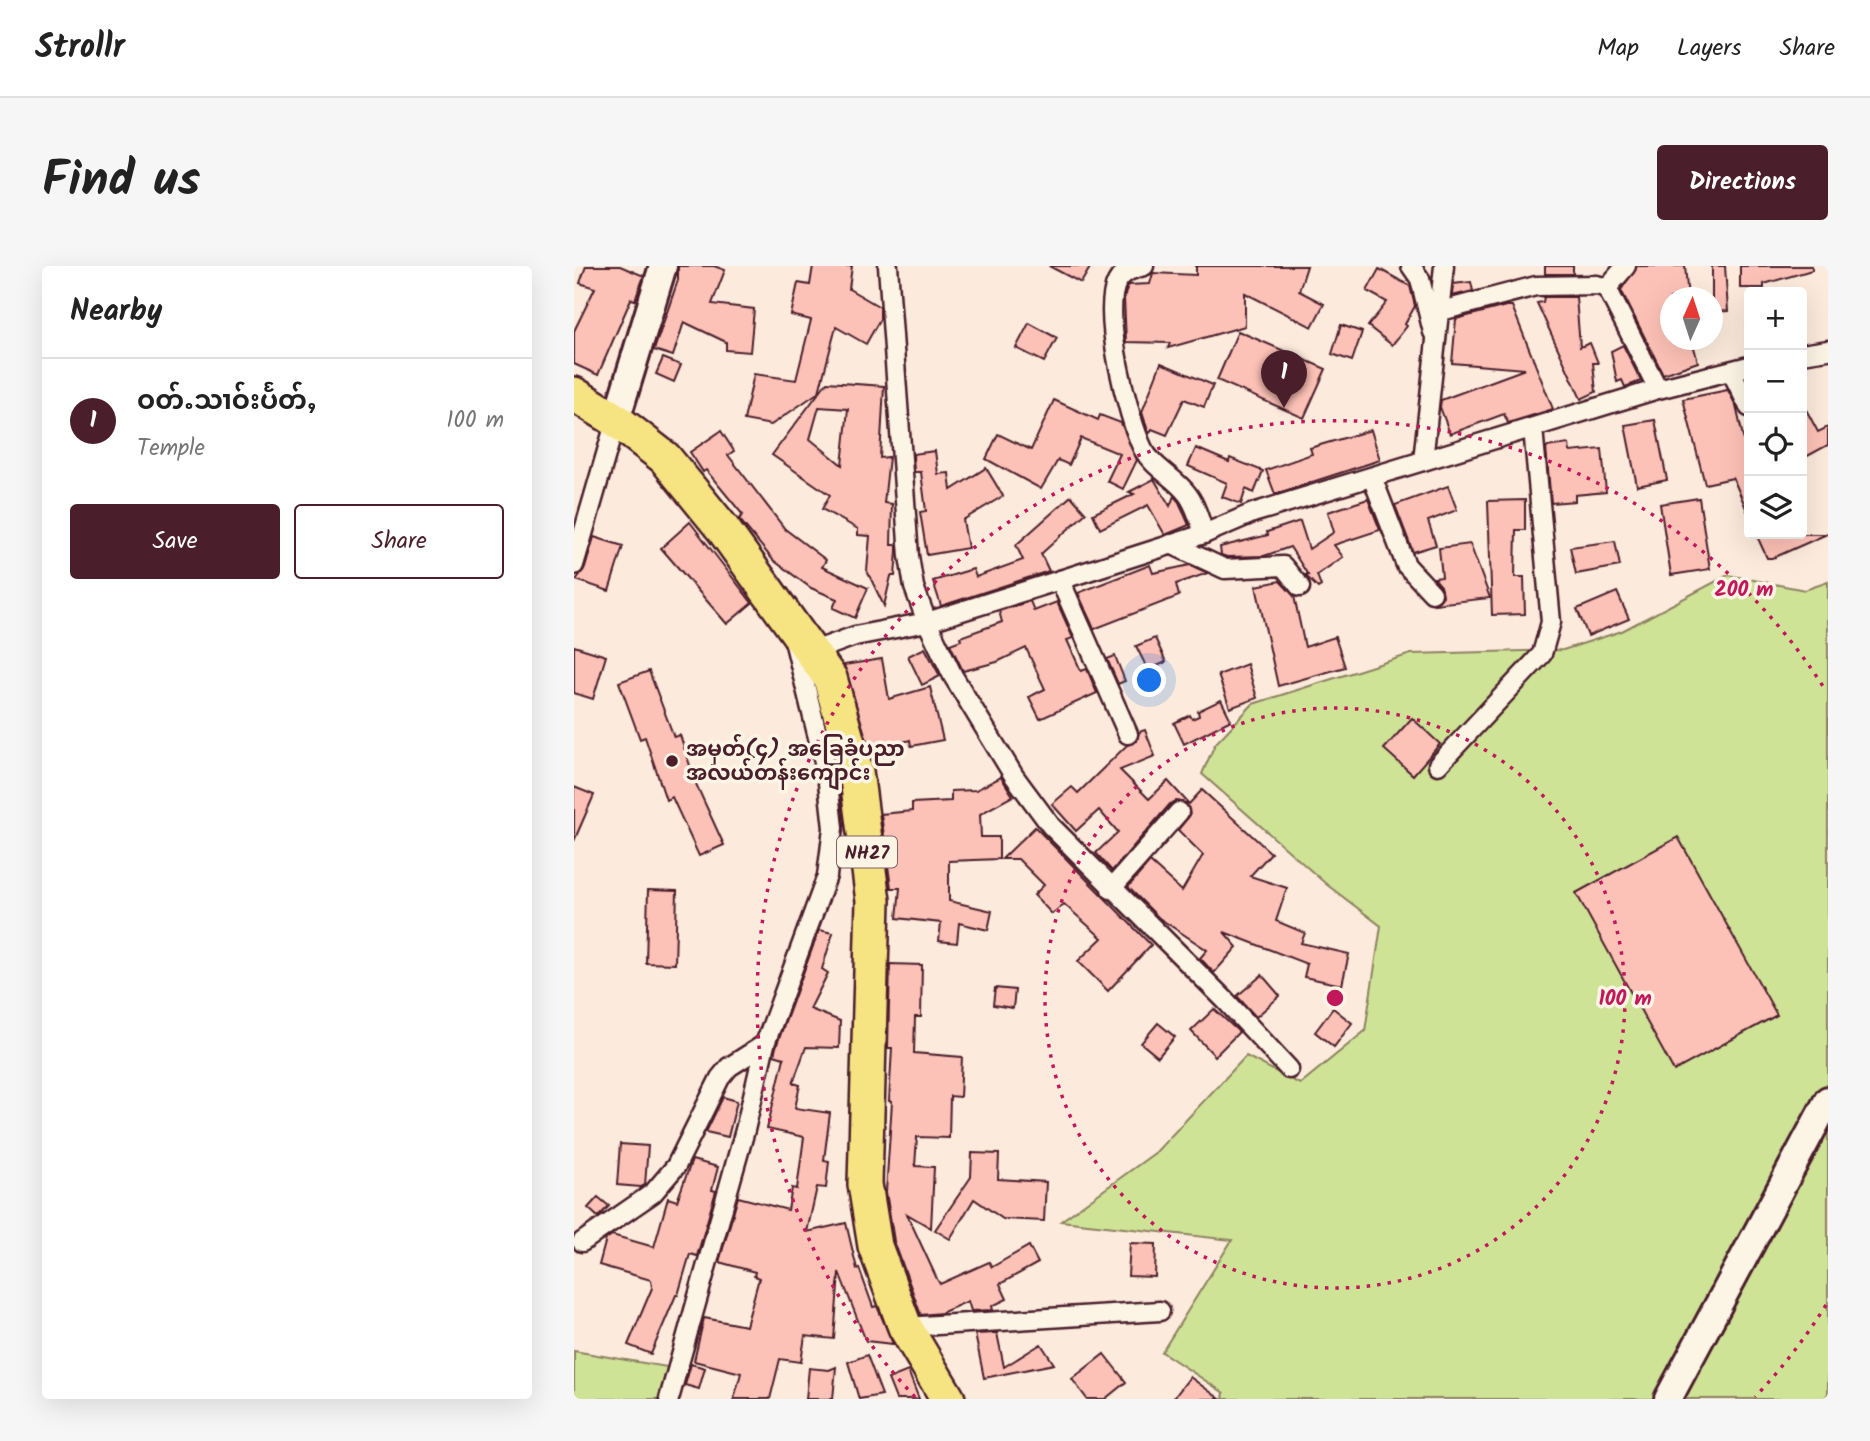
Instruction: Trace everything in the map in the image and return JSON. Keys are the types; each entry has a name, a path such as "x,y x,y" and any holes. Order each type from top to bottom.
{"highway":[{"name":"NH27","path":"576,393 664,458 723,529 830,678 856,771 873,901 864,1184 874,1246 905,1327 948,1399"}],"street":[{"path":"574,565 663,266"},
{"path":"888,266 909,556 914,587 927,622 953,676 1014,776 1051,826 1111,889 1225,1000 1289,1069"},
{"path":"1144,266 1127,271 1117,282 1113,296 1113,347 1142,447 1154,465 1187,493 1204,534"},
{"path":"1411,266 1420,279 1430,312 1437,358"},
{"path":"1423,461 1437,358 1444,266"},
{"path":"1607,288 1626,266"},
{"path":"1441,311 1536,286 1571,283 1607,288"},
{"path":"1607,288 1658,388"},
{"path":"1807,353 1828,350"},
{"path":"811,652 855,636 927,622 1204,534 1253,513 1658,388 1744,367"},
{"path":"1731,370 1744,397"},
{"path":"1438,765 1542,654 1549,638 1551,622 1533,428"},
{"path":"1372,477 1406,565 1432,593"},
{"path":"1171,544 1225,569 1283,566 1289,569 1300,587"},
{"path":"1060,580 1128,734"},
{"path":"668,1399 745,1130 765,1044 827,876 833,828 827,774 790,623"},
{"path":"1111,889 1179,812"},
{"path":"582,1242 653,1193 677,1166 720,1078 729,1067 765,1044"},
{"path":"1668,1399 1828,1100"},
{"path":"905,1327 1160,1311"}],"green space":[{"path":"1728,575 1805,590 1828,582 1828,1394 1824,1399 1223,1399 1224,1393 1162,1352 1232,1240 1061,1221 1156,1152 1246,1056 1300,1084 1365,1031 1381,926 1326,884 1202,774 1215,744 1253,704 1411,654 1563,650 1622,631"},
{"path":"574,1351 667,1367 663,1399 574,1399"}],"building":[{"path":"586,266 620,266 644,276 598,375 574,364 574,331 595,288 580,283"},
{"path":"678,266 714,266 725,270 712,304 754,309 750,352 726,350 726,342 684,322 673,356 654,350 678,280"},
{"path":"813,266 852,266 849,289 880,307 880,319 866,344 836,327 819,392 771,425 744,420 754,374 796,380 811,320 791,315 798,283 810,285"},
{"path":"1049,266 1091,266 1081,283"},
{"path":"1196,266 1307,266 1299,291 1324,304 1312,327 1245,293 1245,326 1168,348 1170,343 1126,342 1124,298 1128,285 1150,284 1153,273 1196,275"},
{"path":"1545,266 1573,266 1573,274 1545,274"},
{"path":"1637,266 1685,266 1687,287 1660,287 1660,350 1695,350 1698,362 1663,374 1621,290"},
{"path":"1712,266 1725,266 1728,311 1723,311 1723,287 1712,287"},
{"path":"1740,266 1812,266 1812,270 1764,284 1764,287 1740,288"},
{"path":"1379,269 1410,286 1415,306 1405,324 1407,326 1392,345 1368,326 1387,302 1367,291"},
{"path":"1471,282 1473,291 1452,296 1453,284"},
{"path":"1544,297 1576,297 1580,347 1590,343 1598,363 1593,363 1596,392 1581,399 1537,303 1543,302"},
{"path":"1512,306 1553,409 1508,423 1504,414 1450,434 1440,407 1441,400 1525,369 1452,363 1456,319"},
{"path":"1029,323 1057,338 1044,362 1016,348"},
{"path":"1341,325 1362,332 1352,361 1332,354"},
{"path":"1238,331 1326,369 1304,418 1217,380"},
{"path":"1623,345 1641,381 1625,387 1622,380 1617,382 1611,351"},
{"path":"663,358 681,365 674,382 656,374"},
{"path":"1161,363 1213,385 1204,407 1184,399 1167,435 1152,429 1149,434 1142,412"},
{"path":"827,382 884,386 880,458 889,457 884,503 892,504 891,545 897,545 897,551 895,576 891,576 884,606 867,571 870,536 858,535 858,529 822,509 830,495 772,455","holes":["819,407 848,409 842,465 810,439"]},
{"path":"1728,390 1736,406 1744,441 1744,503 1733,478 1705,484 1683,399"},
{"path":"1054,400 1098,420 1100,415 1121,423 1137,460 1123,489 1107,481 1120,454 1081,438 1069,465 1058,460 1041,489 986,459 998,434 1031,450"},
{"path":"1807,411 1818,432 1828,427 1828,445 1807,456"},
{"path":"1655,420 1667,480 1637,486 1625,425"},
{"path":"1371,430 1380,460 1275,494 1266,470 1312,454 1310,448"},
{"path":"721,431 734,451 728,455 785,529 826,560 822,567 868,588 855,618 833,608 837,599 811,588 773,560 739,519 743,515 706,470 703,472 690,452"},
{"path":"1569,444 1570,452 1602,449 1606,492 1575,495 1575,501 1551,503 1546,447"},
{"path":"1196,448 1229,462 1230,458 1263,471 1254,493 1246,489 1241,504 1222,497 1227,483 1188,466"},
{"path":"935,451 938,474 949,473 951,490 986,468 1003,496 963,520 968,548 927,555 920,512 926,511 921,472 914,472 913,454"},
{"path":"1154,479 1170,506 1174,496 1179,502 1189,525 1165,535 1148,505 1100,529 1093,514 1134,494 1129,492"},
{"path":"1448,486 1457,510 1428,521 1436,545 1413,552 1395,505"},
{"path":"1071,496 1086,513 1041,554 1049,571 941,606 933,581 973,569 976,577 1023,560 1016,545"},
{"path":"1699,498 1710,569 1671,575 1660,504"},
{"path":"1368,499 1380,530 1334,545 1343,557 1317,575 1321,586 1318,588 1305,575 1308,575 1290,547 1264,556 1221,555 1220,547 1268,535 1267,532 1300,521 1309,549 1334,532 1328,512"},
{"path":"1525,500 1525,530 1516,530 1515,577 1524,577 1525,614 1492,615 1488,501"},
{"path":"690,522 752,603 727,624 661,548"},
{"path":"1807,534 1827,534 1773,558 1767,558 1758,539 1807,539"},
{"path":"594,537 623,546 609,591 576,580 585,568"},
{"path":"1615,541 1620,566 1576,574 1570,547"},
{"path":"1470,544 1490,598 1435,604 1443,596 1441,586 1434,578 1442,577 1439,548"},
{"path":"1150,565 1153,573 1190,565 1208,573 1176,584 1179,596 1094,629 1078,593"},
{"path":"1280,581 1294,596 1305,647 1335,637 1345,667 1278,686 1256,586"},
{"path":"1617,592 1629,619 1588,636 1577,609"},
{"path":"1030,601 1034,611 1057,602 1073,638 1067,640 1081,671 1087,669 1097,693 1040,719 1029,697 1045,689 1026,648 997,662 963,671 950,644 961,640 960,637 1002,622 999,611"},
{"path":"1155,638 1166,662 1148,670 1136,646"},
{"path":"574,646 606,656 593,699 574,693"},
{"path":"925,648 940,676 922,685 908,656"},
{"path":"1115,656 1125,681 1118,684 1107,659"},
{"path":"882,659 889,699 930,687 943,740 911,746 910,740 870,751 844,665"},
{"path":"1247,664 1257,698 1230,708 1218,675"},
{"path":"649,671 674,737 680,735 696,784 724,845 699,856 672,797 666,800 645,737 640,739 619,682"},
{"path":"1221,700 1231,720 1184,744 1174,723 1190,715 1192,719 1199,716 1198,711"},
{"path":"1412,718 1440,744 1413,775 1384,749"},
{"path":"1145,730 1155,756 1120,770 1149,799 1168,781 1189,804 1202,790 1271,853 1250,876 1287,888 1276,921 1305,933 1301,943 1349,954 1342,985 1304,977 1307,964 1224,932 1237,947 1214,973 1200,958 1207,950 1159,918 1128,887 1150,862 1182,891 1203,855 1178,830 1190,815 1186,803 1176,801 1170,804 1112,871 1096,853 1118,832 1099,810 1076,831 1052,804 1072,787 1078,793 1127,745 1137,741 1139,732"},
{"path":"1001,777 1013,796 980,814 981,837 999,837 999,859 949,861 949,901 992,911 988,930 959,923 957,943 939,941 941,923 897,918 900,888 891,888 881,814 912,811 912,803 951,801 951,791 976,790"},
{"path":"574,787 594,795 574,841"},
{"path":"1035,827 1151,945 1108,991 1078,961 1102,938 1064,904 1052,914 1034,895 1044,885 1018,859 1002,859"},
{"path":"1678,837 1777,1015 1674,1071 1576,893"},
{"path":"648,890 677,891 675,964 646,963"},
{"path":"819,930 833,933 822,969 828,973 810,1009 840,1021 839,1048 806,1047 793,1083 800,1085 795,1108 830,1113 824,1160 829,1161 826,1188 817,1187 807,1232 846,1223 857,1269 859,1268 873,1307 877,1306 893,1344 866,1341 839,1272 834,1339 805,1336 801,1362 780,1359 770,1399 734,1399 741,1373 694,1361 704,1318 746,1326 759,1278 754,1276 755,1272 719,1262 738,1197 788,1210 792,1188 797,1189 804,1137 767,1129 784,1058 774,1055 776,1047"},
{"path":"890,964 922,965 921,1017 915,1017 914,1053 962,1057 960,1097 950,1096 949,1138 917,1137 915,1166 934,1167 931,1228 907,1214 937,1279 940,1284 989,1262 992,1267 1029,1246 1038,1263 1000,1284 1007,1299 992,1306 993,1310 971,1311 968,1301 941,1313 921,1315 894,1241 886,1192 892,1102 889,1101 892,1048 888,1048"},
{"path":"1262,975 1280,996 1256,1017 1237,996"},
{"path":"995,988 1015,990 1013,1008 993,1005"},
{"path":"1333,1008 1352,1023 1334,1047 1315,1032"},
{"path":"1214,1009 1239,1032 1215,1056 1191,1031"},
{"path":"1158,1023 1175,1037 1158,1057 1141,1043"},
{"path":"723,1097 737,1101 728,1137 706,1132"},
{"path":"620,1144 648,1146 645,1185 617,1185"},
{"path":"972,1153 999,1154 998,1179 1046,1182 1044,1221 1003,1219 974,1199 950,1239 935,1230 971,1177"},
{"path":"692,1160 718,1167 712,1190 716,1191 697,1256 690,1254 678,1295 651,1354 628,1345 652,1288 651,1280 599,1265 606,1239 612,1235 654,1247 668,1198 677,1201"},
{"path":"598,1197 609,1206 598,1217 588,1208"},
{"path":"1130,1243 1156,1244 1155,1277 1128,1276"},
{"path":"997,1333 1004,1367 1041,1344 1054,1364 984,1378 975,1334"},
{"path":"1104,1354 1126,1382 1105,1399 1087,1399 1072,1379"},
{"path":"867,1355 882,1395 859,1399 848,1362"},
{"path":"691,1364 705,1368 699,1389 685,1385"},
{"path":"836,1367 833,1399 806,1399 809,1368 829,1370"},
{"path":"908,1371 919,1399 896,1399 888,1379"},
{"path":"1190,1377 1220,1399 1173,1399"}],"place":[{"name":"ဝတ်ႉသၢဝ်းပႅတ်ႇ","path":"1284,408"},
{"name":"အမှတ်(၄) အခြေခံပညာ အလယ်တန်းကျောင်း","path":"672,761"}]}
